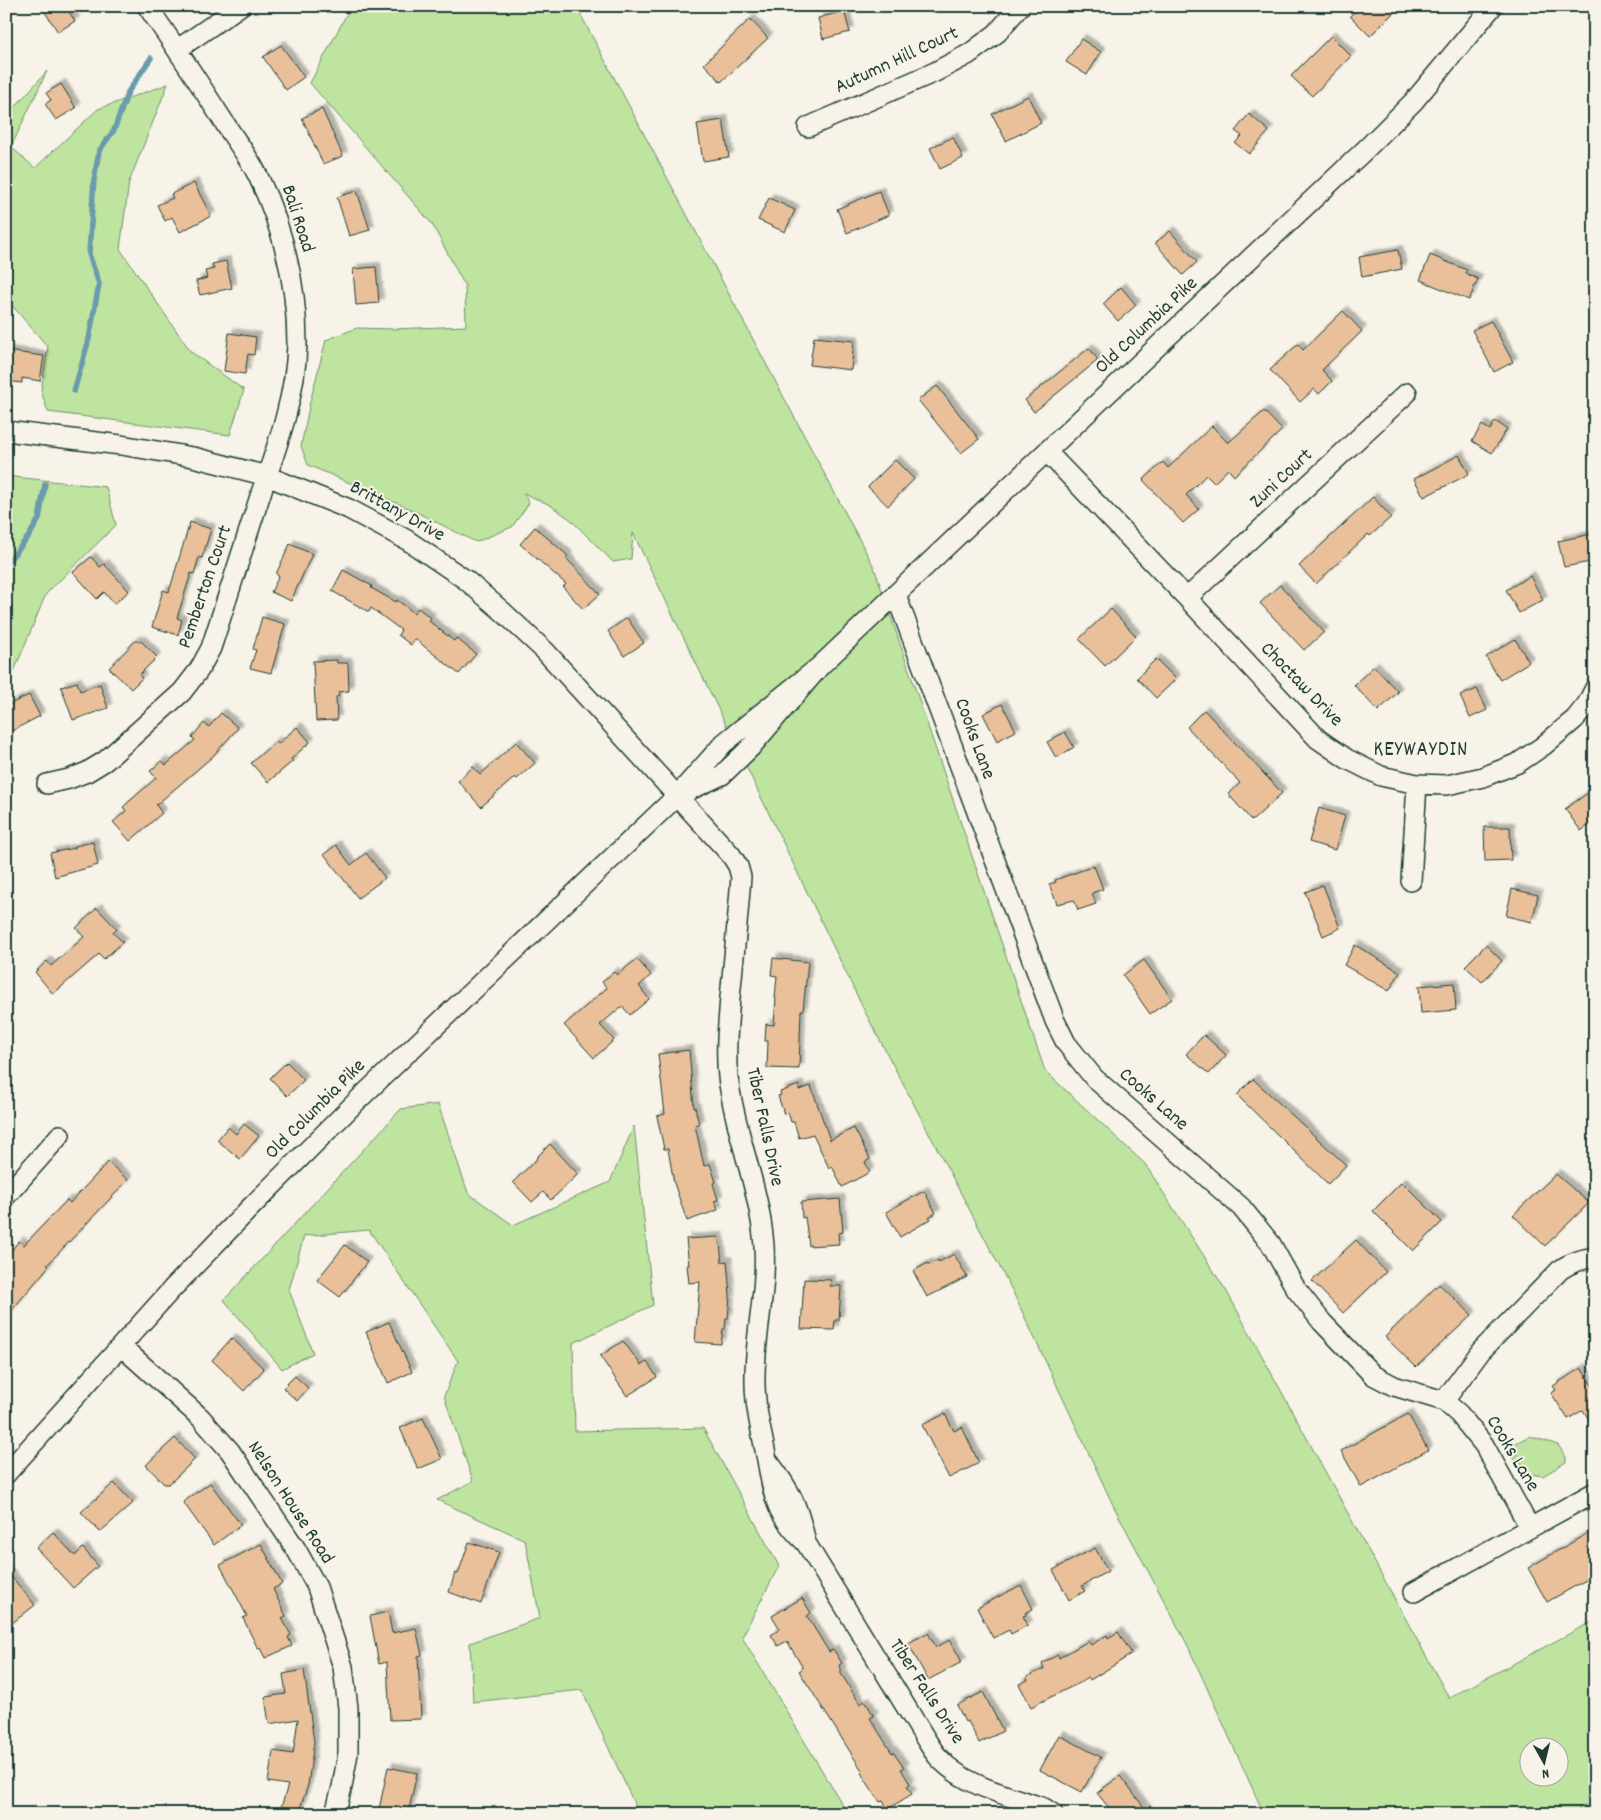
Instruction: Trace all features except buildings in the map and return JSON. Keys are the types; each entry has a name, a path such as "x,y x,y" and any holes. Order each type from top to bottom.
{"street":[{"name":"Bali Road","path":"147,6 178,49 258,174 275,215 287,258 294,300 297,345 284,424 267,476"},
{"path":"178,49 240,6"},
{"name":"Autumn Hill Court","path":"808,127 936,72 969,54 997,33 1020,6"},
{"name":"Old Columbia Pike","path":"7,1471 172,1289 358,1100 677,796 724,742 820,666 1368,148 1414,101 1493,6"},
{"name":"Zuni Court","path":"1187,598 1407,393"},
{"name":"Brittany Drive","path":"6,431 193,457 267,476 349,509 407,540 466,580 545,651 677,796"},
{"name":"Choctaw Drive","path":"1047,452 1318,738 1347,759 1381,776 1417,784 1447,785 1484,777 1518,762 1543,746 1575,719 1587,704 1595,688"},
{"name":"Pemberton Court","path":"47,784 69,779 87,772 105,761 182,692 200,670 211,648 267,476"},
{"name":"Cooks Lane","path":"896,595 1055,1020 1066,1043 1094,1078 1241,1207 1270,1244 1296,1289 1322,1322 1373,1375 1394,1386 1444,1401 1459,1414 1484,1445 1530,1528"},
{"path":"1411,881 1417,784"},
{"name":"Tiber Falls Drive","path":"677,796 731,855 742,877 726,1040 732,1107 754,1183 761,1217 764,1247 764,1282 754,1381 756,1408 770,1482 778,1509 792,1530 806,1543 925,1738 939,1757 952,1770 971,1782 1044,1808 1053,1814"},
{"path":"6,1196 60,1135"},
{"path":"1444,1401 1481,1351 1560,1270 1570,1263 1595,1257"},
{"name":"Nelson House Road","path":"121,1346 200,1418 230,1451 296,1549 317,1586 343,1667 348,1708 348,1753 335,1814"},
{"path":"1414,1592 1595,1492"}],"green space":[{"path":"351,6 576,6 874,567 1045,1071 1145,1164 1227,1292 1449,1698 1595,1620 1595,1814 1264,1814 1188,1646 1113,1505 1012,1290 865,1012 633,533 631,559 613,562 570,519 550,505 523,493 529,503 512,527 476,542 408,508 308,465 301,446 326,340 357,328 393,329 466,326 465,286 432,224 310,83"},
{"path":"47,71 11,147 35,168 98,109 168,84 129,182 120,249 191,352 244,390 230,435 48,412 41,391 48,347 9,302 6,302 6,117"},
{"path":"6,476 106,487 116,525 46,594 10,681 6,685"},
{"path":"438,1104 468,1193 513,1225 610,1182 634,1126 653,1305 573,1343 575,1431 703,1428 779,1566 742,1637 848,1814 639,1814 582,1690 473,1702 470,1643 540,1618 525,1540 437,1500 473,1481 444,1396 458,1361 369,1230 304,1236 289,1290 313,1353 282,1369 224,1300 401,1109"},
{"path":"1530,1436 1558,1445 1566,1457 1566,1462 1543,1476 1529,1474 1521,1462 1516,1463 1512,1457 1517,1455 1514,1449 1515,1443"}],"waterway":[{"path":"74,391 89,339 99,284 89,254 94,179 99,151 114,130 128,92 151,58"},
{"path":"6,564 29,536 39,519 45,484"}],"district":[{"name":"KEYWAYDIN","path":"1421,751"}]}
